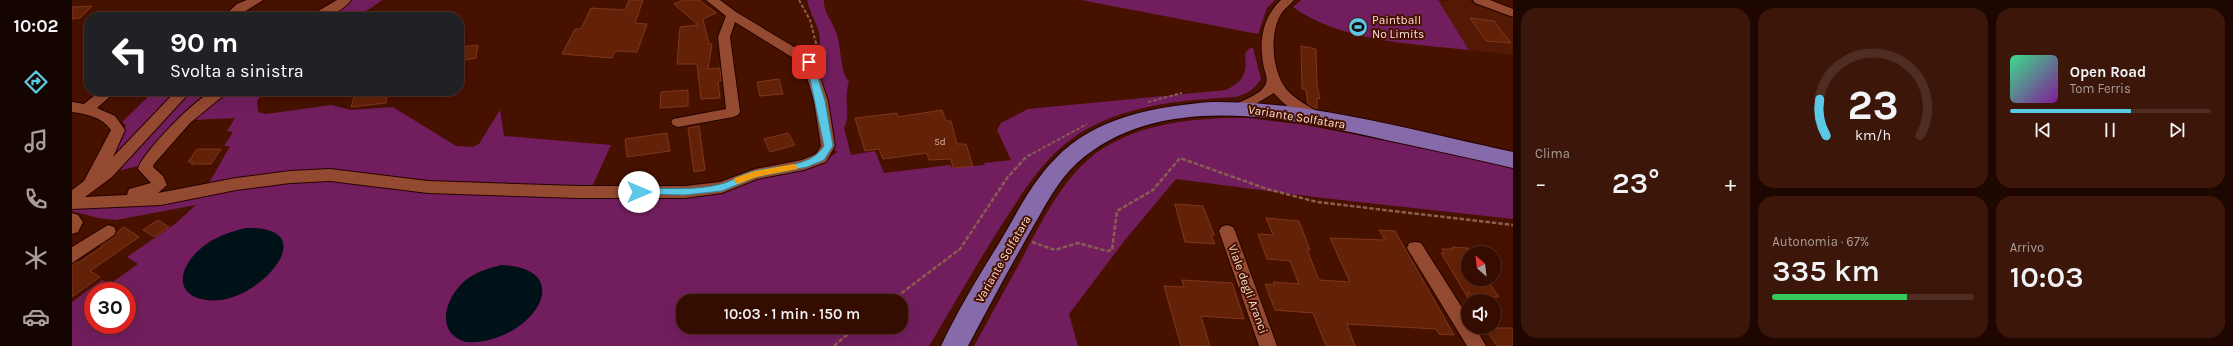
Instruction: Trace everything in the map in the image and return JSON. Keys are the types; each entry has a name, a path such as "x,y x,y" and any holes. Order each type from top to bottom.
{"main road":[{"name":"Variante Solfatara","path":"954,346 1036,200 1070,158 1111,131 1138,122 1170,114 1237,108 1277,98 1318,118 1513,160"}],"street":[{"path":"235,12 241,7 257,0"},
{"path":"326,12 344,0"},
{"path":"75,197 161,199 236,184 290,177 330,176 428,187 570,192 685,192 722,187 755,174 804,165 821,158 828,146 820,101 809,62 732,15 712,0"},
{"path":"1277,98 1268,48 1270,27 1276,12 1288,0"},
{"path":"1479,0 1509,11"},
{"path":"1496,0 1505,6 1509,11"},
{"path":"678,122 733,112 724,37 732,15"},
{"path":"87,109 103,96"},
{"path":"75,197 107,173 179,96"},
{"path":"75,197 141,192 152,190 159,185 158,180 145,169 147,162 185,120 216,96"},
{"path":"72,107 87,109 101,114 114,122 118,130 106,157 75,197"},
{"path":"72,219 75,222 72,228"},
{"name":"Viale degli Aranci","path":"1227,231 1268,346"},
{"path":"72,256 108,232"},
{"path":"1415,248 1477,346"}],"path":[{"path":"799,0 810,20 816,47 809,62"},
{"path":"1029,241 1055,250 1078,243 1094,246 1107,251 1112,250 1117,211 1147,197 1167,178 1180,158 1267,189 1317,202 1513,225"},
{"path":"834,346 848,334"}],"shaded area":[{"path":"352,0 382,0 375,6 363,12 334,12"},
{"path":"807,0 824,0 826,12 838,38 842,65 849,82 847,88 847,118 844,128 851,155 875,151 884,173 950,165 952,168 985,165 984,163 1011,160 997,130 1001,123 1028,109 1226,90 1241,79 1246,66 1245,53 1250,48 1253,48 1261,79 1253,89 1239,96 1177,102 1139,109 1103,121 1071,139 1059,149 1037,173 1018,199 929,346 72,346 72,302 84,293 84,334 136,334 136,282 113,282 138,264 127,257 175,224 196,205 116,220 98,218 72,211 72,206 257,184 327,179 690,196 825,161 837,152 833,149 814,61 820,43 818,29"},
{"path":"1081,0 1275,0 1267,8 1258,34"},
{"path":"1301,0 1438,0 1469,50 1401,43 1354,34 1311,18 1293,7"},
{"path":"1438,0 1448,2 1449,0 1468,0 1513,18 1513,55 1469,50"},
{"path":"149,96 175,96 101,171 126,125 122,122"},
{"path":"186,96 203,96 167,130 138,166 122,170 118,169 119,166"},
{"path":"221,96 260,96 257,101 258,112 266,114 331,105 351,110 393,107 456,146 472,147 479,144 500,110 504,136 611,145 592,187 447,182 334,170 294,170 209,183 230,146 224,146 233,132 227,131 235,118 192,120"},
{"path":"1249,118 1305,125 1513,165 1513,219 1323,198 1176,179 1125,240 1069,314 1078,346 974,346 1053,202 1075,172 1088,160 1102,149 1116,141 1145,130 1191,120"},
{"path":"246,228 269,230 281,238 283,249 279,261 268,274 254,286 237,295 220,300 196,298 188,293 184,286 183,278 185,269 190,260 199,250 215,239"},
{"path":"501,265 526,270 539,279 542,292 538,306 526,320 509,332 489,340 466,342 455,337 449,330 446,321 450,301 455,292 462,283 473,275"}],"building":[{"path":"629,0 643,0 635,23 647,24 637,52 615,51 612,58 562,54 575,29 581,29 591,8 625,10"},
{"path":"683,0 699,0 716,13 703,19 709,44 712,44 708,69 720,68 721,81 718,82 720,98 701,99 697,64 677,64 680,27 698,25 674,4"},
{"path":"92,6 84,12 80,18 72,19 72,7"},
{"path":"1470,18 1494,21 1511,43 1486,41"},
{"path":"478,45 476,58 464,60 464,46"},
{"path":"1301,46 1316,49 1317,85 1320,99 1317,98 1317,109 1308,104 1306,90 1302,89"},
{"path":"779,79 783,94 760,96 757,82"},
{"path":"688,90 688,106 660,108 661,92"},
{"path":"354,96 387,96 386,103 351,107"},
{"path":"942,110 946,121 951,121 957,144 966,144 973,166 953,168 951,159 929,160 927,153 883,159 879,149 865,151 855,118 897,113 898,117"},
{"path":"699,126 705,170 694,172 688,128"},
{"path":"667,133 670,151 627,157 625,139"},
{"path":"788,133 795,145 770,152 764,139"},
{"path":"197,149 221,149 211,164 191,164 193,162 188,162"},
{"path":"1175,204 1203,206 1214,235 1211,235 1215,244 1185,242"},
{"path":"1266,218 1299,221 1310,250 1307,250 1319,280 1350,282 1330,238 1385,240 1379,230 1395,231 1454,335 1439,334 1436,329 1347,324 1355,346 1326,346 1313,313 1275,310 1265,284 1275,285 1273,282 1299,284 1290,261 1267,259 1258,234 1273,235"},
{"path":"158,220 169,227 154,237 143,230"},
{"path":"124,227 139,237 90,271 100,277 93,282 84,282 84,288 72,297 72,264 76,262 78,263 103,246 101,245"},
{"path":"1452,247 1461,248 1461,286 1492,286 1497,294 1469,294 1468,292 1468,294 1466,294 1441,253 1444,253 1442,249 1453,249"},
{"path":"1182,280 1232,283 1244,319 1201,316 1210,346 1181,346 1164,286 1184,287"},
{"path":"1501,328 1513,328 1513,346 1497,346 1489,334 1501,334"}],"slow traffic":[{"path":"738,181 755,174 794,167"}],"place":[{"name":"Paintball No Limits","path":"1358,27"}],"route":[{"path":"639,192 685,192 722,187 755,174 804,165 821,158 828,146 820,101 809,62"}]}
